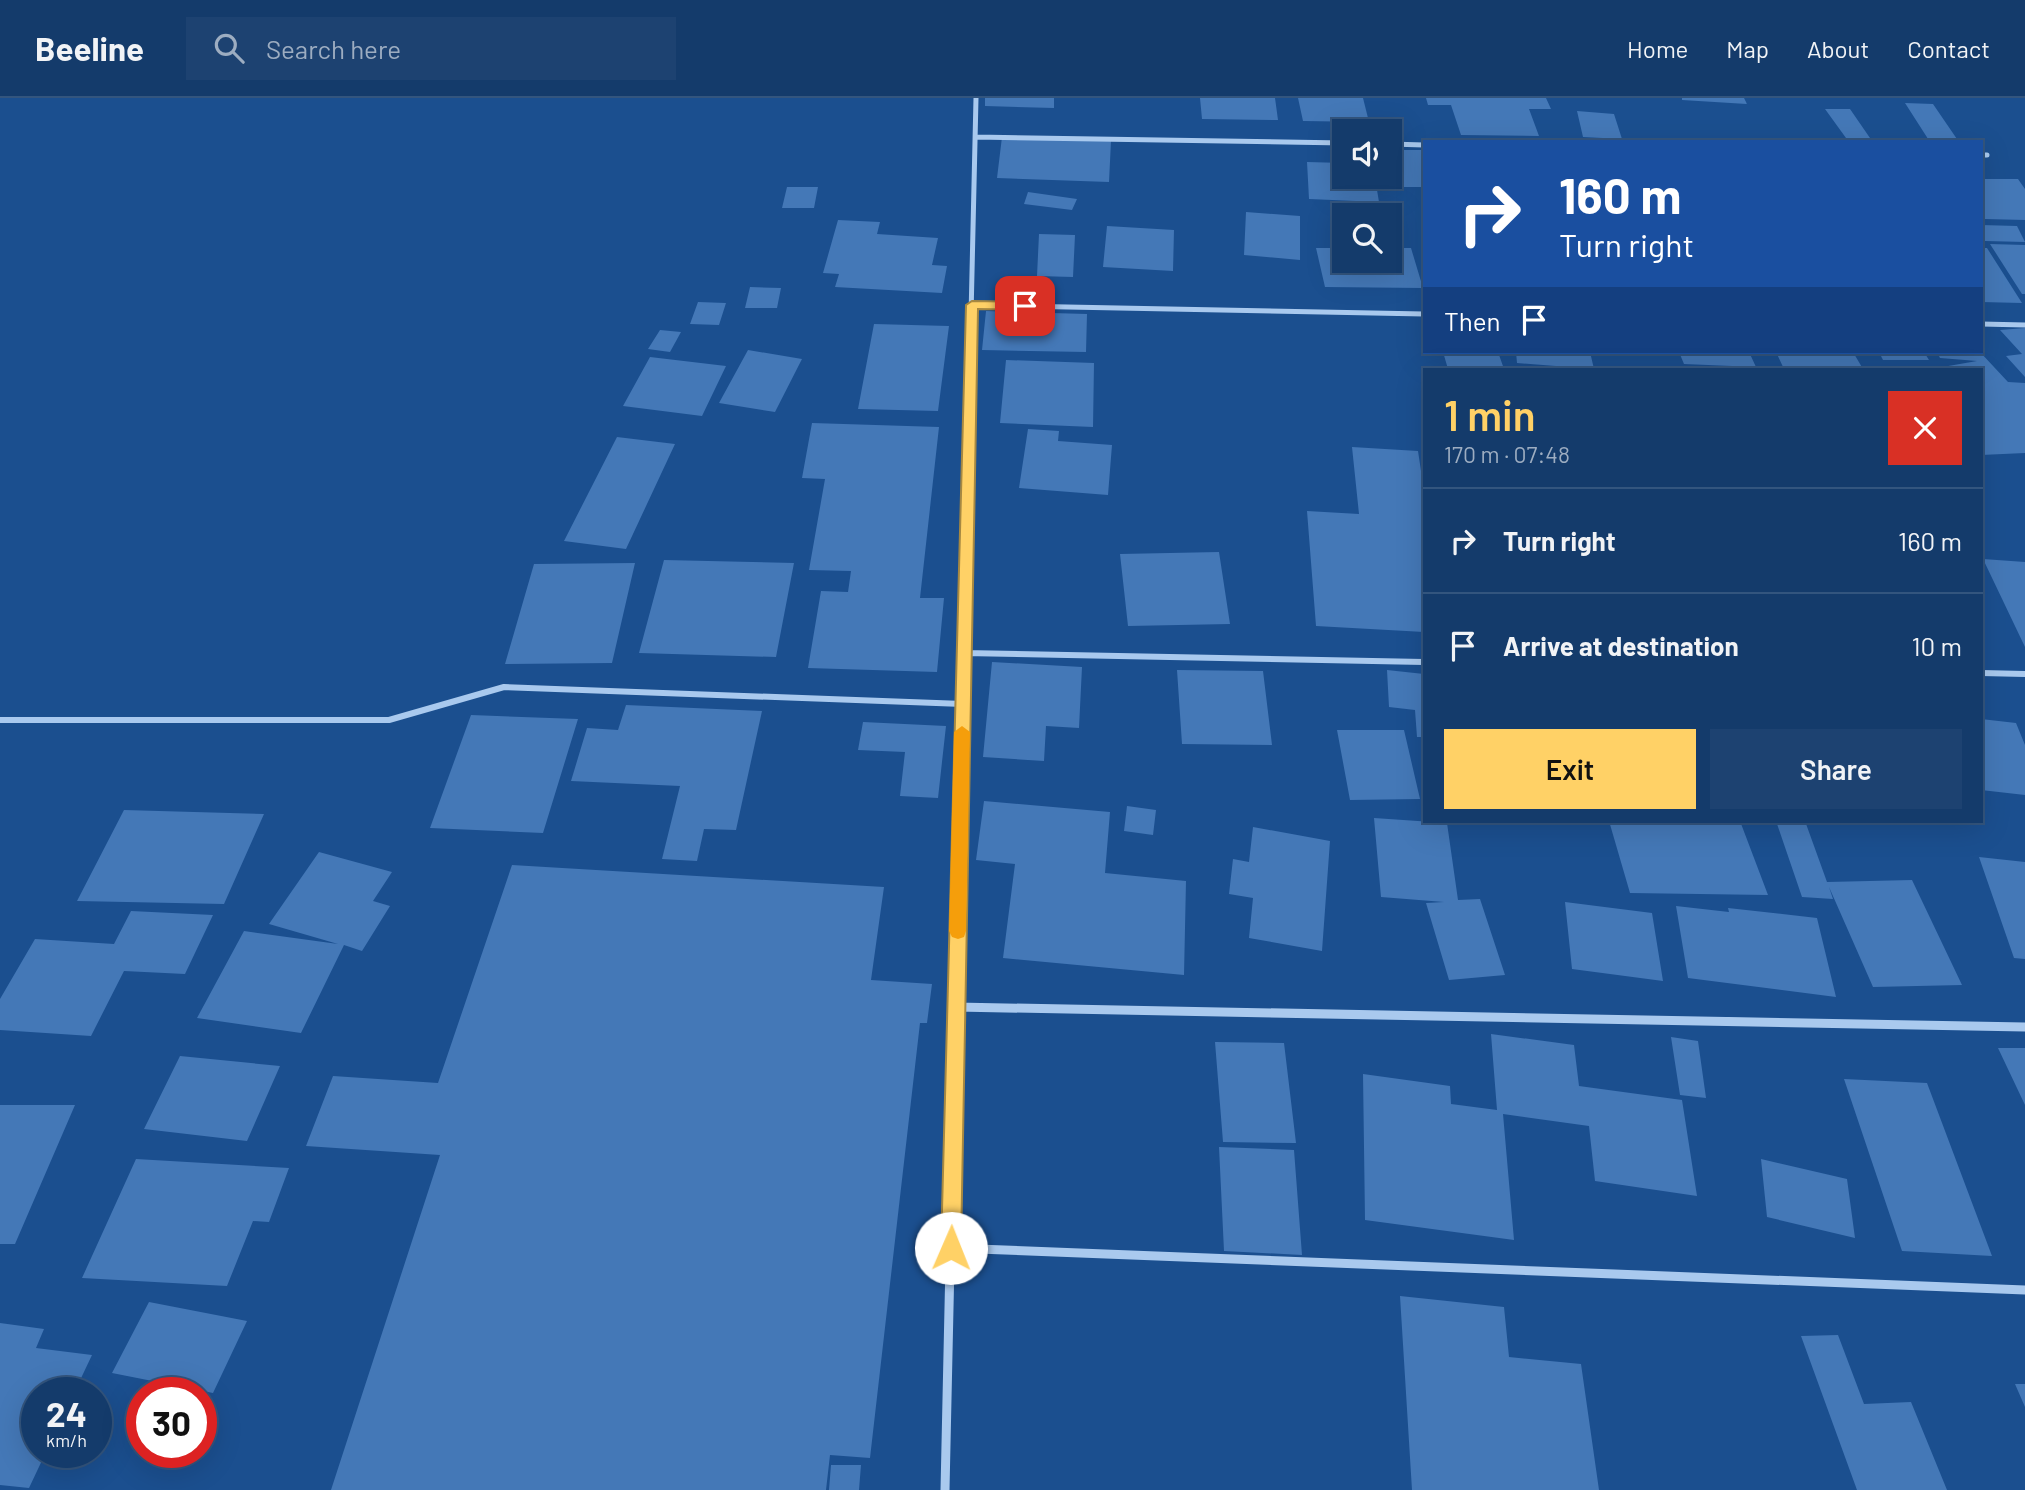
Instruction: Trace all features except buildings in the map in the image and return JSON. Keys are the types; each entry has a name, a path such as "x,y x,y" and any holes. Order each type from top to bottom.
{"street":[{"path":"945,1490 976,98"},
{"path":"976,137 1332,143"},
{"path":"1402,144 1423,145"},
{"path":"972,305 1423,314"},
{"path":"1983,324 2025,325"},
{"path":"964,653 1423,662"},
{"path":"1983,673 2025,674"},
{"path":"0,720 389,720 504,687 962,704"},
{"path":"956,1007 2025,1027"},
{"path":"951,1248 2025,1290"}],"slow traffic":[{"path":"958,931 962,732"}],"route":[{"path":"951,1248 972,305 1025,306"}]}
